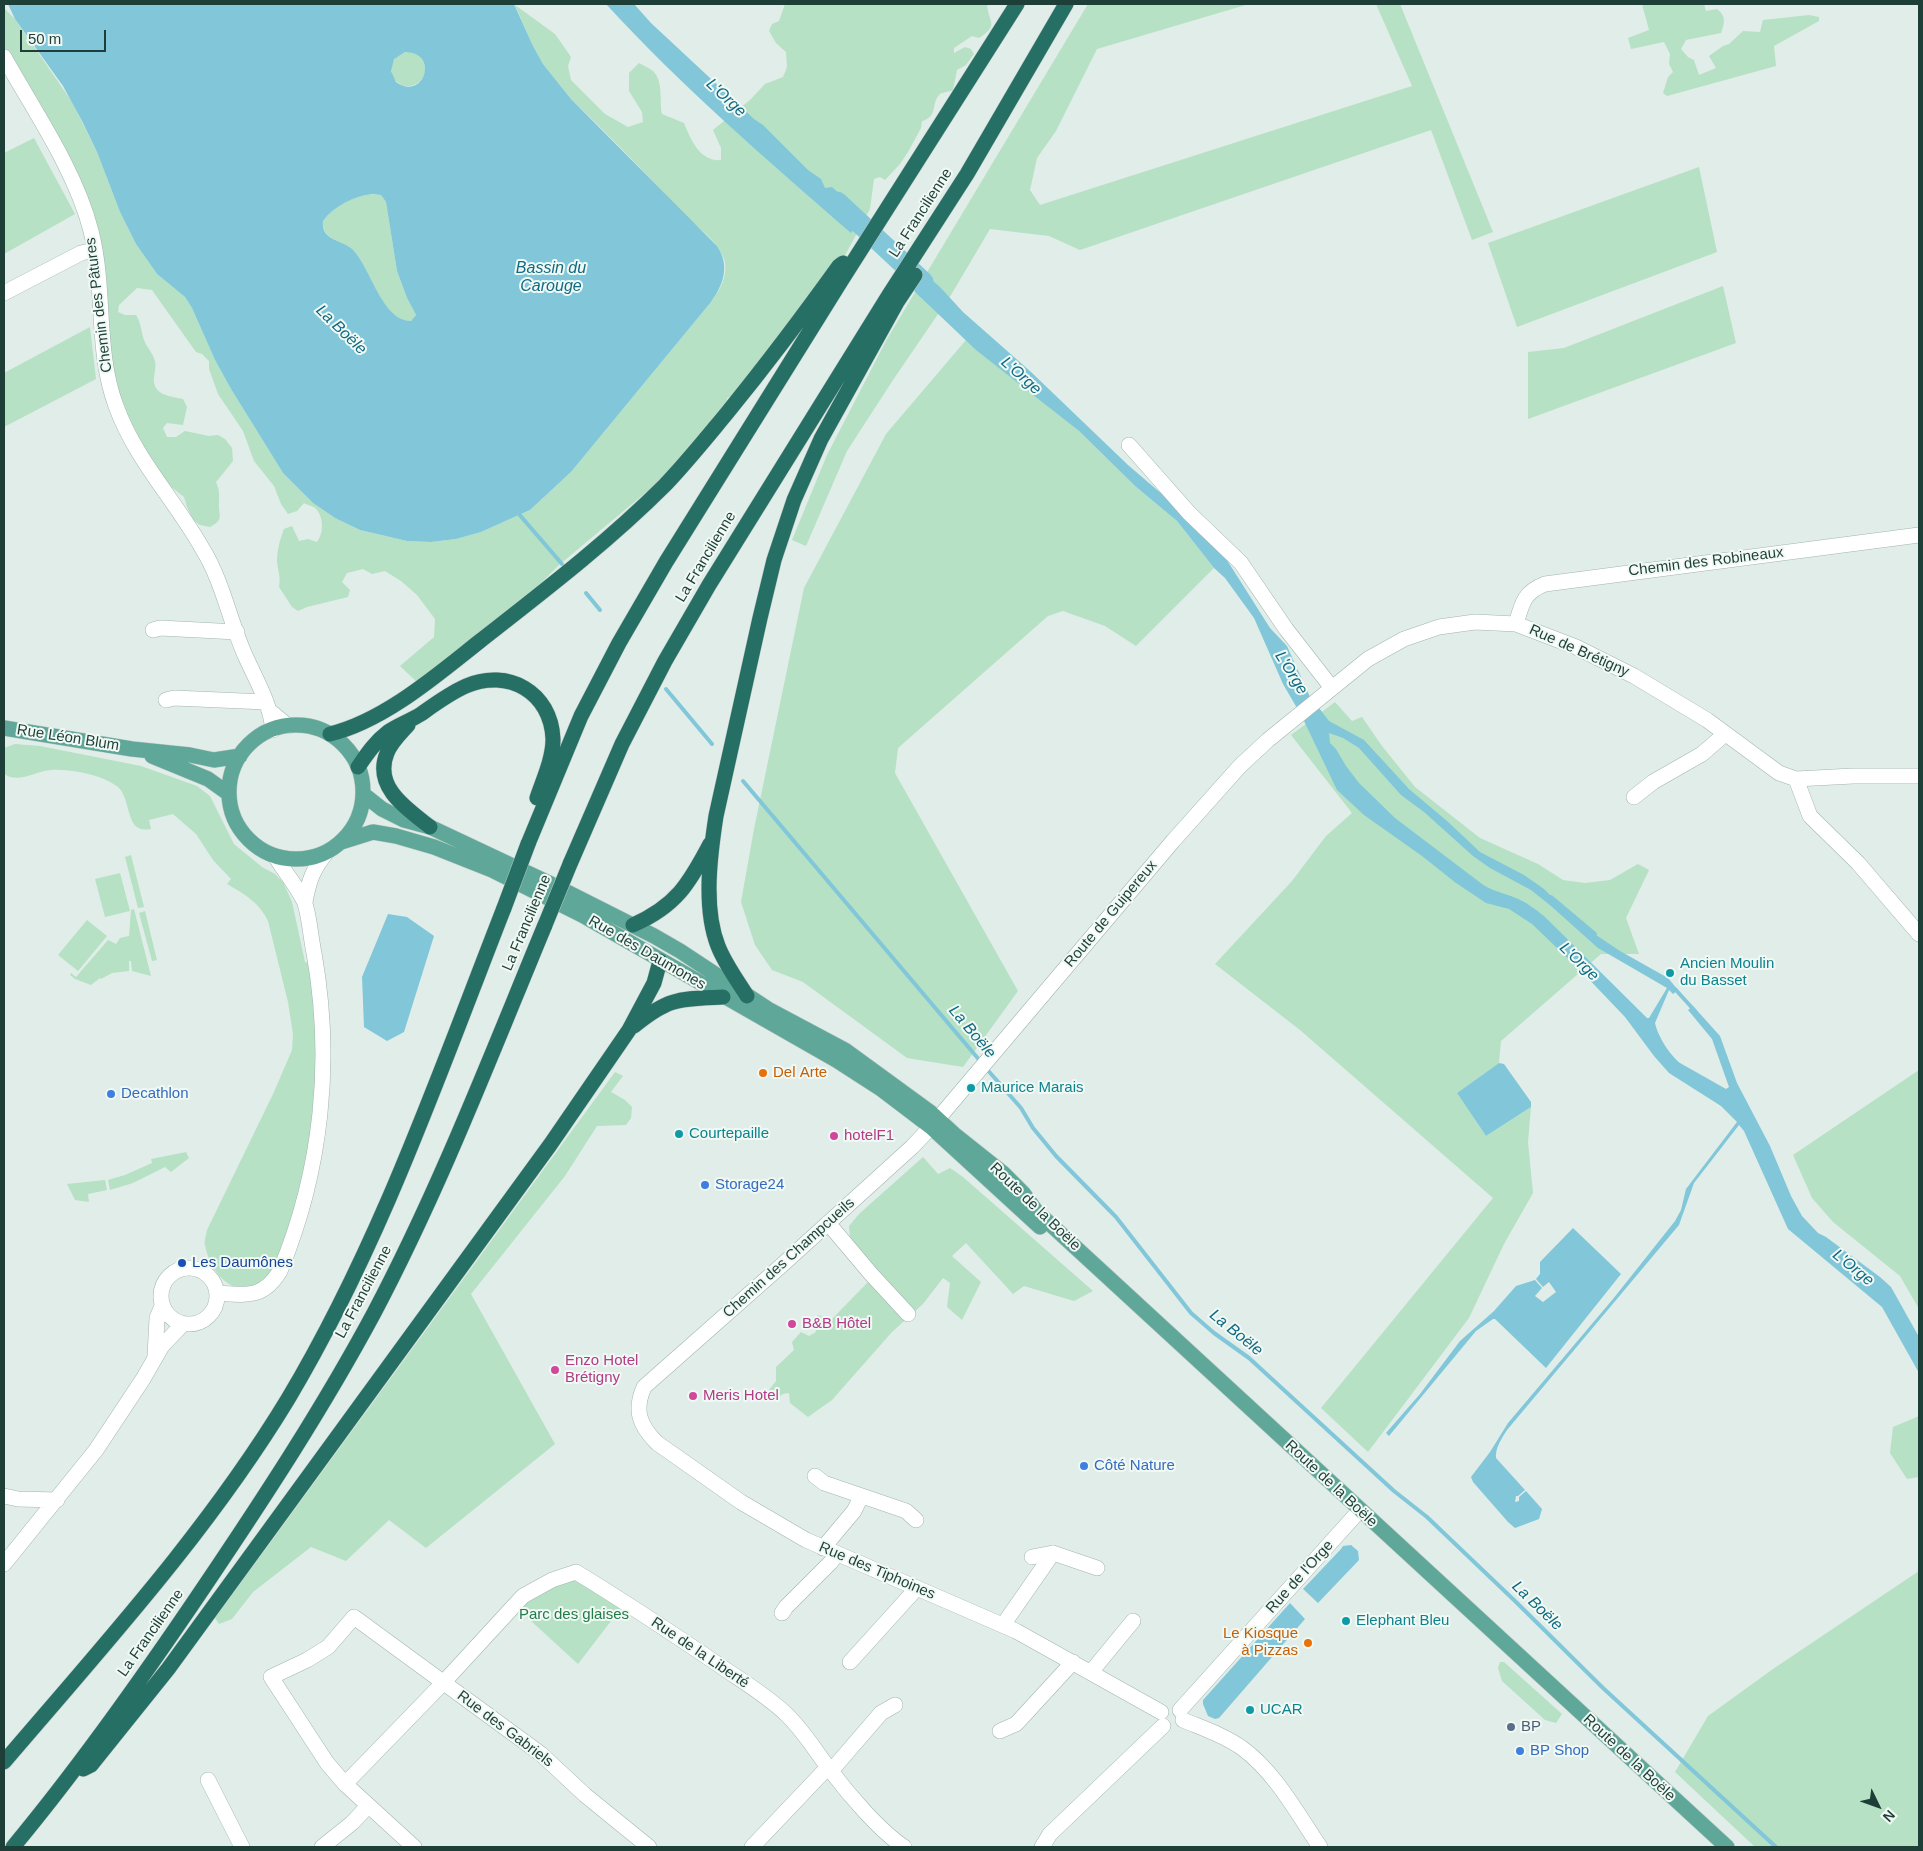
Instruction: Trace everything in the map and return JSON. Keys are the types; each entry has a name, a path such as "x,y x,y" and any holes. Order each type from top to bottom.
{"highway":[{"name":"La Francilienne","path":"4,1762 139,1604 252,1454 287,1400 322,1339 376,1228 418,1127 537,822 581,716 618,643 666,562 858,254 1017,4"},
{"name":"La Francilienne","path":"13,1847 72,1774 165,1644 238,1537 315,1417 346,1364 375,1312 416,1229 455,1142 570,864 622,744 665,661 709,585 918,260 1066,4"},
{"path":"330,734 364,722 423,685 533,600 634,515 667,483 696,450 763,368 839,266 858,254"},
{"path":"747,996 726,964 713,928 709,893 713,838 760,618 774,560 794,500 822,439 893,299"},
{"path":"358,767 372,747 388,732 412,720 466,686 486,680 503,680 521,685 534,694 544,707 550,722 553,740 550,759 535,804 537,822"},
{"path":"412,720 387,753 384,768 385,780 394,796 430,827"},
{"path":"633,925 660,911 682,890 692,878 713,838"},
{"path":"72,1774 91,1765 168,1669 478,1245 629,1030 654,983 660,961"},
{"path":"629,1030 648,1015 668,1003 695,997 723,997"}],"main road":[{"path":"288,726 312,727 330,734 349,750 358,767 363,794 356,824 341,842 327,852 307,858 297,859 275,856 259,848 245,836 233,815 229,794 234,769 240,756 250,744 273,730 288,726"},
{"name":"Rue Léon Blum","path":"4,728 214,760 240,756"},
{"name":"Rue Léon Blum","path":"132,749 208,779 229,794"},
{"name":"Rue des Daumones","path":"363,794 382,809 404,820 430,827 549,883 654,936 747,996 845,1050 915,1099 934,1123"},
{"name":"Rue des Daumones","path":"341,842 373,832 396,836 434,847 492,870 543,894 836,1060 934,1123"},
{"path":"610,931 633,925"},
{"path":"654,936 660,961"},
{"name":"Route de la Boële","path":"934,1123 1357,1513 1714,1847"},
{"name":"Route de la Boële","path":"1357,1513 1727,1847"}],"street":[{"name":"Chemin des Pâtures","path":"4,57 74,184 91,232 102,351 116,407 142,458 203,548 216,575 236,632 269,707 273,730"},
{"path":"4,293 81,253 94,250"},
{"path":"1129,445 1189,512 1241,563 1286,629 1332,688"},
{"name":"Chemin des Robineaux","path":"1516,624 1525,597 1534,588 1545,584 1919,535"},
{"name":"Rue de Brétigny","path":"1295,718 1368,659 1404,639 1440,627 1475,622 1516,624 1576,647 1634,676 1707,720 1779,773 1796,779 1853,776 1919,776"},
{"path":"153,630 160,628 236,632"},
{"path":"166,700 174,698 269,707"},
{"name":"Chemin des Pâtures","path":"269,707 288,726"},
{"name":"Route de Guipereux","path":"934,1123 1173,841 1236,771 1268,740 1295,718"},
{"path":"1634,797 1653,782 1702,754 1725,734"},
{"path":"1796,779 1810,816 1858,864 1919,934"},
{"path":"304,902 310,878 316,866 327,852"},
{"path":"217,1293 251,1295 263,1290 274,1281 285,1259 308,1186 319,1123 324,1057 320,988 304,902 275,856"},
{"name":"Chemin des Champcueils","path":"644,1386 895,1163 934,1123"},
{"path":"828,1223 870,1274 908,1314"},
{"path":"184,1267 194,1267 207,1273 213,1281 217,1293 216,1305 209,1316 200,1322 183,1324 175,1321 167,1314 162,1306 160,1295 162,1285 168,1276 184,1267"},
{"path":"155,1356 157,1318 162,1306"},
{"path":"4,1564 57,1500 101,1442 143,1379 155,1356 169,1337 183,1324"},
{"name":"Rue des Tiphoines","path":"644,1386 639,1398 638,1411 649,1435 657,1443 741,1502 823,1548 1003,1624 1091,1672 1162,1719"},
{"path":"815,1476 824,1483 906,1511 916,1520"},
{"path":"4,1496 18,1499 57,1500"},
{"path":"823,1548 854,1511 861,1496"},
{"name":"Rue de l'Orge","path":"1181,1715 1357,1513"},
{"path":"1003,1624 1053,1553"},
{"path":"1032,1557 1053,1553 1097,1568"},
{"path":"782,1613 837,1554"},
{"name":"Rue de la Liberté","path":"345,1784 443,1683 523,1596 552,1580 576,1572 685,1642 765,1697 786,1714 800,1729 829,1769 880,1827 893,1840 904,1847"},
{"path":"850,1662 917,1588"},
{"name":"Rue des Gabriels","path":"345,1784 327,1763 271,1677 307,1660 328,1646 354,1617 541,1754 585,1795 650,1847"},
{"path":"1091,1672 1133,1621"},
{"path":"1000,1731 1016,1724 1073,1662"},
{"path":"752,1847 882,1713 895,1705"},
{"path":"1042,1847 1050,1834 1162,1719 1170,1706 1181,1715 1242,1748 1255,1759 1273,1780 1320,1847"},
{"path":"208,1780 242,1847"},
{"path":"345,1784 414,1847"},
{"path":"322,1847 352,1823 368,1806"}],"green space":[{"path":"785,4 987,4 991,26 979,38 972,36 954,48 954,53 965,47 971,49 974,54 966,65 957,70 953,90 939,95 930,117 922,121 921,128 900,164 885,180 880,177 874,179 870,209 843,259 743,392 727,398 727,411 669,473 559,565 533,591 417,682 400,666 434,637 435,619 417,595 401,581 385,571 372,574 363,569 347,573 342,582 350,590 348,597 298,611 292,607 279,587 280,577 277,558 281,537 284,529 292,526 299,541 308,539 317,542 322,529 320,515 315,508 304,503 297,511 288,514 281,504 274,486 254,461 243,431 218,394 209,369 209,361 202,354 196,352 152,290 137,288 119,305 118,312 125,315 136,315 138,318 144,340 155,361 154,383 156,388 162,394 183,399 187,407 183,425 167,423 163,428 167,437 176,437 185,431 209,436 218,435 225,439 232,448 233,461 216,482 219,492 220,517 218,522 210,527 200,525 193,520 184,497 160,478 123,410 113,372 103,261 4,50 4,8 15,19 72,102 97,152 120,212 136,244 157,274 185,297 231,389 283,473 313,503 335,518 360,530 407,541 431,542 456,539 481,532 530,510 571,472 711,302 718,292 725,270 721,252 712,240 571,99 543,64 515,5 555,34 571,57 568,66 571,80 605,114 628,127 643,122 642,112 629,91 629,73 639,63 653,71 659,81 662,114 684,123 693,143 702,154 714,160 721,160 721,148 713,130 750,100 765,84 783,77 787,67 786,52 776,43 769,31 772,24 779,21"},
{"path":"1088,4 1249,4 1097,49 1056,131 1037,158 1030,190 1040,205 1412,86 1376,4 1400,4 1493,232 1472,240 1431,130 1080,250 1049,236 990,229 951,295 847,451 806,546 792,540 827,455 887,339"},
{"path":"1642,4 1704,4 1706,11 1717,9 1722,14 1724,22 1721,33 1686,40 1681,49 1688,57 1694,60 1699,75 1716,68 1709,56 1729,44 1743,31 1760,32 1763,20 1809,15 1819,17 1819,21 1774,46 1776,66 1667,96 1663,93 1668,77 1673,72 1669,64 1670,54 1664,42 1631,49 1628,38 1649,30"},
{"path":"408,52 415,53 420,57 424,62 424,76 420,81 415,85 408,86 401,85 396,81 392,76 391,69 392,62 396,57 401,53"},
{"path":"34,138 75,214 4,254 4,153"},
{"path":"1699,167 1717,252 1517,327 1488,243"},
{"path":"368,194 381,195 386,202 397,271 407,298 416,315 411,321 400,319 391,312 383,302 358,256 351,248 328,236 323,227 323,221 337,207"},
{"path":"1723,286 1736,343 1528,419 1528,352 1564,348"},
{"path":"90,327 96,379 4,427 4,373"},
{"path":"966,340 1079,431 1135,486 1177,521 1214,568 1136,646 1105,626 1063,611 1048,616 898,748 895,773 1018,991 963,1067 907,1058 803,982 772,970 755,945 741,902 754,829 804,588 886,434"},
{"path":"1335,702 1352,721 1362,717 1382,746 1415,787 1480,838 1538,864 1563,880 1585,883 1610,880 1638,864 1649,870 1626,918 1639,954 1601,954 1501,1041 1499,1063 1457,1093 1486,1136 1531,1107 1528,1142 1533,1193 1504,1244 1469,1318 1368,1452 1321,1408 1493,1198 1300,1030 1215,964 1292,881 1326,836 1352,813 1291,735"},
{"path":"15,744 40,746 141,766 197,786 210,796 234,844 283,882 292,902 305,962 308,963 315,1021 315,1079 310,1136 300,1194 271,1277 260,1285 249,1289 229,1284 214,1268 208,1257 205,1242 207,1230 274,1092 292,1050 293,1034 288,1002 268,921 256,904 227,884 231,879 213,860 196,834 173,814 149,820 151,829 143,829 138,827 131,818 121,790 104,779 64,770 51,770 21,777 10,777 4,774 4,748"},
{"path":"131,855 144,907 138,908 125,857"},
{"path":"120,873 130,911 105,917 95,879"},
{"path":"134,909 151,976 132,971 131,961 129,961 129,971 112,973 100,978 91,985 70,975 71,973 76,977 108,940 116,944 120,938 129,936 131,910"},
{"path":"145,911 157,960 152,961 139,913"},
{"path":"87,920 107,936 78,971 58,955"},
{"path":"1919,1070 1919,1309 1900,1276 1833,1222 1812,1198 1793,1155"},
{"path":"615,1072 623,1076 611,1092 625,1100 632,1107 631,1118 626,1125 597,1126 565,1176 471,1294 555,1444 426,1548 389,1520 346,1561 311,1547 253,1592 232,1619 219,1624 215,1618"},
{"path":"186,1152 189,1158 171,1172 165,1167 133,1183 110,1190 108,1180 152,1163 151,1159"},
{"path":"923,1157 938,1174 950,1168 963,1177 1093,1291 1074,1301 1024,1286 1013,1294 966,1243 952,1256 981,1282 962,1320 947,1307 950,1283 943,1278 923,1304 892,1332 832,1400 808,1417 790,1403 789,1393 783,1394 776,1399 769,1390 776,1381 776,1367 794,1350 792,1342 801,1332 809,1336 816,1332 813,1321 818,1315 832,1319 870,1280 850,1237 849,1226 859,1214"},
{"path":"105,1180 107,1190 88,1194 89,1202 75,1200 67,1184"},
{"path":"1919,1416 1919,1477 1907,1479 1890,1453 1893,1427"},
{"path":"1919,1571 1919,1847 1755,1847 1675,1772 1708,1716 1773,1669"},
{"name":"Parc des glaises","path":"578,1580 621,1608 578,1664 519,1610 546,1591"},
{"path":"1500,1662 1504,1662 1562,1714 1556,1723 1545,1720 1502,1681 1498,1668"}],"water":[{"name":"Bassin du Carouge","path":"8,4 514,4 543,64 571,99 717,246 721,253 724,267 722,281 711,302 571,472 530,510 481,532 456,539 431,542 407,541 360,530 335,518 313,503 283,473 231,389 185,297 157,274 136,244 120,212 97,152 82,121 63,86 15,19","holes":["405,52 416,54 422,60 425,67 420,81 414,86 406,86 396,82 391,71 394,59","372,194 381,195 386,202 397,271 407,298 416,315 411,321 401,319 392,312 384,302 358,256 351,248 328,236 323,227 323,221 339,206 351,199"]},
{"path":"606,4 634,4 651,23 754,119 763,125 808,170 821,179 825,188 832,187 847,201 860,218 851,233 694,93"},
{"path":"925,274 963,312 1031,372 1128,465 1163,495 1225,557 1270,628 1287,646 1310,697 1297,708 1283,684 1254,618 1225,578 1214,568 1177,521 1135,486 1079,431 976,350 914,291"},
{"path":"1319,708 1329,721 1364,740 1409,789 1480,852 1524,875 1544,889 1564,909 1596,935 1668,978 1678,990 1673,994 1669,990 1655,1023 1665,1045 1680,1063 1726,1089 1729,1087 1712,1039 1688,1010 1693,1006 1720,1036 1737,1083 1770,1146 1791,1196 1802,1216 1818,1233 1826,1237 1891,1287 1919,1337 1919,1373 1882,1307 1788,1229 1744,1131 1739,1125 1694,1183 1679,1225 1503,1436 1496,1458 1525,1490 1516,1496 1515,1502 1519,1501 1519,1497 1526,1491 1542,1509 1539,1519 1515,1528 1508,1522 1473,1482 1471,1477 1490,1452 1508,1423 1613,1299 1675,1221 1681,1210 1686,1189 1737,1122 1721,1106 1669,1073 1625,1017 1532,924 1509,909 1486,903 1456,883 1422,856 1364,815 1337,790 1304,721","holes":["1329,733 1343,738 1359,748 1401,795 1424,812 1473,856 1490,868 1531,890 1598,948 1667,988 1649,1018 1544,916 1520,900 1482,884 1395,818 1359,783 1330,743"]},
{"path":"388,914 407,917 434,936 404,1032 387,1041 364,1027 362,977"},
{"path":"1499,1063 1504,1064 1531,1102 1531,1107 1486,1136 1457,1093"},
{"path":"1573,1228 1621,1274 1546,1368 1493,1319 1476,1331 1389,1436 1386,1433 1420,1394 1460,1341 1494,1311 1516,1286 1535,1280 1542,1288 1535,1296 1543,1302 1556,1292 1549,1282 1543,1287 1536,1279 1540,1274 1540,1262"},
{"path":"1351,1545 1358,1551 1359,1560 1318,1603 1303,1589 1343,1546"},
{"path":"1290,1603 1305,1619 1219,1718 1215,1719 1208,1716 1203,1700"}],"waterway":[{"name":"L'Orge","path":"837,202 923,282"},
{"name":"La Boële","path":"518,513 562,564"},
{"name":"La Boële","path":"586,593 600,610"},
{"name":"La Boële","path":"666,689 712,744"},
{"name":"La Boële","path":"743,781 981,1062"},
{"path":"1551,897 1595,934"},
{"path":"1675,989 1695,1011"},
{"name":"La Boële","path":"985,1067 1021,1108 1033,1128 1056,1156 1116,1217 1191,1313 1214,1333 1249,1358 1394,1491 1427,1517 1603,1688 1776,1847"}],"place":[{"name":"Ancien Moulin du Basset","path":"1670,973"},
{"name":"Del Arte","path":"763,1073"},
{"name":"Maurice Marais","path":"971,1088"},
{"name":"Decathlon","path":"111,1094"},
{"name":"Courtepaille","path":"679,1134"},
{"name":"hotelF1","path":"834,1136"},
{"name":"Storage24","path":"705,1185"},
{"name":"Les Daumônes","path":"182,1263"},
{"name":"B&B Hôtel","path":"792,1324"},
{"name":"Enzo Hotel Brétigny","path":"555,1370"},
{"name":"Meris Hotel","path":"693,1396"},
{"name":"Côté Nature","path":"1084,1466"},
{"name":"Elephant Bleu","path":"1346,1621"},
{"name":"Le Kiosque à Pizzas","path":"1308,1643"},
{"name":"UCAR","path":"1250,1710"},
{"name":"BP","path":"1511,1727"},
{"name":"BP Shop","path":"1520,1751"}]}
